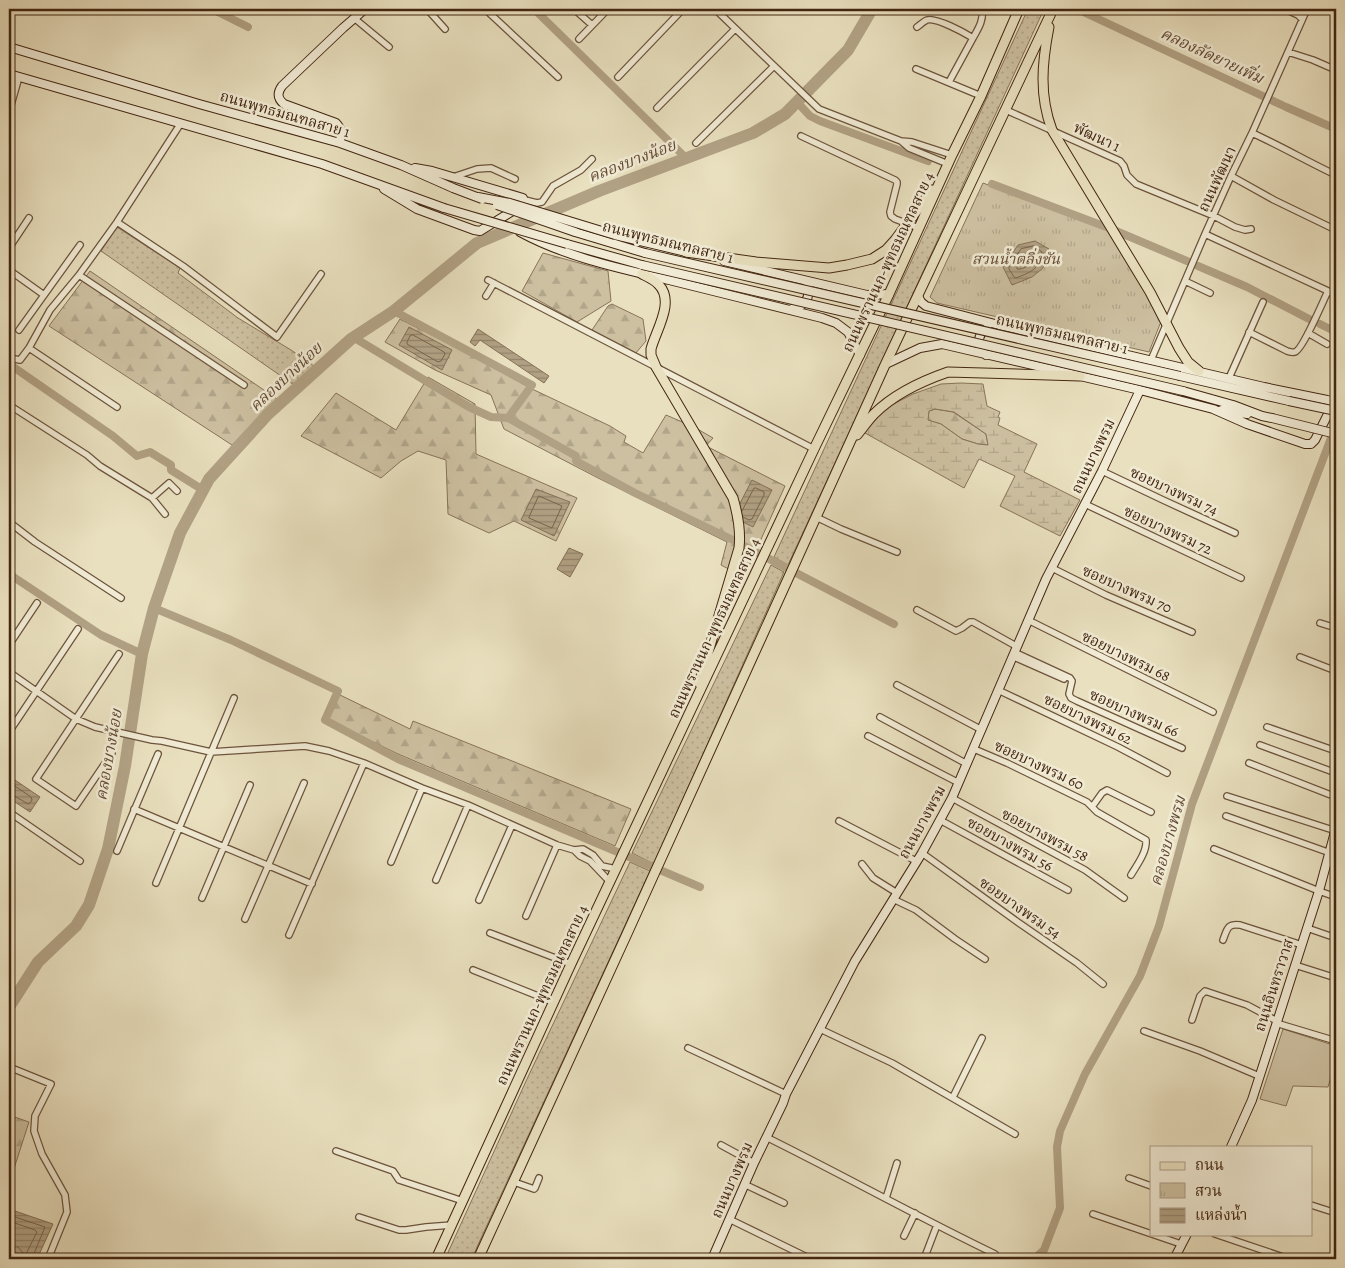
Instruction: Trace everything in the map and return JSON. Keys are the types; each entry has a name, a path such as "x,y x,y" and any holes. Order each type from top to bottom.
{"main road":[{"path":"340,143 341,131 336,123 284,104 280,101 278,92 282,86 365,9"},
{"name":"ถนนพรานนก-พุทธมณฑลสาย 4","path":"436,1259 553,1002 763,556 889,294 981,96 1019,9"},
{"path":"478,1259 886,364 1053,10"},
{"path":"1053,10 1044,52 1042,87 1046,114 1052,130 1124,250 1179,348 1188,362 1199,371"},
{"name":"ถนนพุทธมณฑลสาย 1","path":"9,47 199,104 340,143 401,165 453,188 575,232 645,253 1336,411"},
{"name":"ถนนพุทธมณฑลสาย 1","path":"9,76 19,77 322,164 444,208 566,244 642,270 1182,391 1233,405 1262,416 1336,434"},
{"path":"373,182 417,209 480,231 524,206 523,198 432,171 401,165"},
{"path":"686,252 756,262 829,268 872,259 886,250 895,240 943,176"},
{"path":"478,197 510,203 615,235 867,295 889,294"},
{"path":"518,231 555,248 608,266 642,270 836,323 848,332 860,355"},
{"path":"642,270 659,284 666,296 665,309 651,349 651,355 656,367 733,498 739,520 739,548 690,712"},
{"path":"790,310 800,307 806,302 809,291 804,280"},
{"path":"918,296 920,302 926,306 999,325 1331,401 1331,408 1315,440 1311,444 1305,444 1247,424 1213,408"},
{"path":"986,355 981,350 979,340 983,331 988,327 999,325"},
{"path":"886,364 920,348 942,344 1213,408 1262,416"},
{"path":"849,446 874,414 888,402 948,372 1080,376"},
{"path":"1217,375 1246,390"},
{"name":"ถนนบางพรม","path":"715,1258 744,1184 786,1094 855,961 922,853 952,798 1028,620 1140,390"},
{"name":"ถนนอินทราวาส","path":"1231,1146 1252,1100 1319,891 1333,854 1336,830"},
{"path":"1174,1259 1186,1236"}],"street":[{"path":"427,9 445,29"},
{"path":"485,9 558,78"},
{"path":"574,9 592,25"},
{"path":"579,39 608,9"},
{"path":"618,77 683,9"},
{"path":"714,9 820,109 901,141 909,148 950,160"},
{"path":"949,82 981,22 982,9"},
{"path":"1285,9 1298,15 1302,20"},
{"name":"ถนนพัฒนา","path":"1151,360 1205,234 1307,9"},
{"path":"354,18 389,47"},
{"path":"917,27 927,20 931,20 946,24 972,38"},
{"path":"657,108 734,29"},
{"path":"1288,52 1336,70"},
{"path":"696,143 774,66"},
{"path":"916,69 981,96"},
{"path":"9,112 19,77"},
{"name":"พัฒนา 1","path":"1006,110 1120,161 1127,175 1136,184 1214,216 1235,227 1245,230 1251,229"},
{"path":"9,116 9,124"},
{"path":"9,358 20,360 29,348 50,310 79,275 117,222 181,123"},
{"path":"1252,133 1336,175"},
{"path":"801,136 897,182 890,212 891,216 919,228"},
{"path":"524,200 537,203 542,202 553,186 581,170 592,159"},
{"path":"453,177 477,169 491,168 515,179"},
{"path":"1231,176 1274,200 1336,230"},
{"path":"9,248 29,218"},
{"path":"117,222 183,266 278,336 321,274"},
{"path":"1205,234 1336,296"},
{"path":"19,330 80,246"},
{"path":"9,270 44,295"},
{"path":"79,275 244,385"},
{"path":"488,280 814,449"},
{"path":"1185,281 1210,293"},
{"path":"486,296 494,283"},
{"path":"1249,332 1287,351 1293,353 1298,351 1328,292"},
{"path":"1229,378 1263,302"},
{"path":"1308,333 1327,344"},
{"path":"29,348 117,407"},
{"path":"9,405 87,455 100,466 152,498 165,514"},
{"name":"ซอยบางพรม 74","path":"1102,471 1235,533"},
{"path":"152,498 169,484 177,491"},
{"name":"ซอยบางพรม 72","path":"1085,504 1241,578"},
{"path":"816,517 897,552"},
{"path":"9,522 35,542 121,598"},
{"name":"ซอยบางพรม 70","path":"1052,568 1106,595 1192,632"},
{"path":"9,645 37,603"},
{"path":"917,610 956,631 973,622 1014,651 1064,679"},
{"name":"ซอยบางพรม 68","path":"1028,620 1213,712"},
{"path":"1320,622 1336,628"},
{"path":"9,732 78,629"},
{"name":"ซอยบางพรม 66","path":"1014,651 1070,678 1072,682 1069,694 1077,702 1182,748"},
{"path":"112,731 112,753 76,806 36,779 119,654"},
{"path":"1300,657 1336,671"},
{"path":"9,672 76,718 95,728 211,752 305,746 329,751 364,763 574,850 580,856 590,861 610,882"},
{"path":"897,685 982,730"},
{"name":"ซอยบางพรม 62","path":"998,690 1118,747 1167,773"},
{"path":"156,883 234,698"},
{"path":"880,717 967,764"},
{"path":"1267,726 1336,751"},
{"path":"868,736 959,783"},
{"path":"1260,745 1336,773"},
{"name":"ซอยบางพรม 60","path":"974,749 1007,762 1087,802 1097,812 1146,840 1144,850 1131,875"},
{"path":"117,851 158,754"},
{"path":"290,935 364,763"},
{"path":"1249,763 1336,797"},
{"path":"246,919 304,783"},
{"path":"202,898 250,785"},
{"path":"391,862 422,788"},
{"name":"ซอยบางพรม 60","path":"1092,807 1102,792 1107,790 1151,812"},
{"path":"1226,796 1336,830"},
{"name":"ซอยบางพรม 58","path":"952,798 1085,870 1124,898"},
{"path":"436,880 468,805"},
{"path":"134,809 312,884"},
{"path":"9,812 80,861"},
{"path":"1226,816 1333,854"},
{"name":"ซอยบางพรม 56","path":"940,820 1068,890"},
{"path":"839,821 916,862"},
{"path":"479,900 512,825"},
{"path":"526,916 557,844"},
{"path":"574,850 583,849 593,854 602,866 616,869"},
{"path":"1214,849 1336,897"},
{"name":"ซอยบางพรม 54","path":"922,853 1077,963 1103,984"},
{"path":"862,864 873,878 895,896 985,959"},
{"path":"1223,940 1228,927 1234,924 1302,945"},
{"path":"1307,928 1336,938"},
{"path":"490,933 571,964"},
{"path":"1295,965 1336,978"},
{"path":"473,970 553,1002"},
{"path":"1192,1020 1200,996 1205,991 1247,1005 1277,1022 1336,1041"},
{"path":"820,1029 892,1063 1015,1134"},
{"path":"1144,1031 1200,1051 1259,1076"},
{"path":"952,1097 982,1038"},
{"path":"688,1048 786,1094"},
{"path":"9,1067 50,1084 34,1116 34,1131 42,1154 65,1195 66,1212 48,1259"},
{"path":"766,1137 995,1254"},
{"path":"720,1145 754,1162"},
{"path":"336,1151 393,1170 399,1180 463,1201"},
{"path":"886,1198 897,1162"},
{"path":"514,1182 534,1189 539,1178"},
{"path":"1129,1178 1150,1186"},
{"path":"744,1184 784,1204"},
{"path":"1312,1204 1336,1213"},
{"path":"904,1236 915,1214"},
{"path":"1094,1214 1150,1233"},
{"path":"359,1217 399,1230 452,1225"},
{"path":"729,1219 811,1259"},
{"path":"924,1259 937,1225"},
{"path":"1158,1236 1181,1244"},
{"path":"1221,1236 1289,1259"}],"green space":[{"path":"1028,9 1044,9 788,565 774,557"},
{"name":"สวนน้ำตลิ่งชัน","path":"983,183 1115,233 1162,319 1149,352 937,303 930,297"},
{"path":"117,227 180,268 178,273 238,318 314,366 294,385 101,251"},
{"path":"543,253 608,271 611,301 577,322 522,291"},
{"path":"90,271 277,399 232,445 49,326"},
{"path":"612,304 643,319 646,341 635,354 592,330 608,306"},
{"path":"400,319 479,359 530,388 610,426 626,436 624,442 643,453 666,415 694,427 713,438 706,446 785,486 744,577 721,565 727,542 504,429 491,395 435,370 385,342"},
{"path":"428,377 475,404 476,454 577,498 556,541 514,521 489,533 448,514 446,460 418,451 401,461 381,478 301,436 336,393 396,430"},
{"path":"941,384 983,384 987,406 1000,412 998,425 1037,444 1024,472 1080,500 1060,536 1000,506 1015,476 979,459 964,488 865,433 874,414 913,394","holes":["935,409 954,412 986,434 988,445 962,439 941,424 928,420 929,411"]},
{"path":"935,409 953,412 986,434 988,445 962,439 941,424 927,420 929,411"},
{"path":"771,565 784,572 654,864 632,853"},
{"path":"338,694 410,729 413,721 631,809 615,846 398,754 326,719"},
{"path":"630,862 650,871 472,1259 445,1259 527,1079"},
{"path":"1283,1029 1336,1046 1336,1060 1328,1087 1293,1086 1286,1106 1260,1099"},
{"path":"9,1115 29,1122 9,1184"}],"water":[{"path":"1035,241 1049,249 1043,268 1032,277 1012,285 1003,267 1018,245"},
{"path":"409,327 452,350 442,370 399,345"},
{"path":"478,329 549,376 544,383 480,340 475,346 470,342"},
{"path":"752,480 772,490 753,527 733,517"},
{"path":"536,489 570,502 554,536 521,520"},
{"path":"569,548 583,554 570,577 557,569"},
{"path":"9,776 40,797 30,812 9,798"},
{"path":"9,1209 53,1224 37,1259 18,1259 9,1256"}],"waterway":[{"path":"212,9 248,27"},
{"path":"534,9 686,158"},
{"name":"คลองบางน้อย","path":"9,1007 38,962 76,926 89,905 108,849 125,766 142,654 154,608 180,533 209,479 268,414 351,339 394,311 477,243 599,191 753,133 785,114 848,50 872,9"},
{"name":"คลองลัดยายเพิ่ม","path":"1077,9 1336,129"},
{"path":"797,102 810,116 820,121 928,161"},
{"path":"992,184 1109,228 1187,261"},
{"path":"1198,266 1247,287 1311,320"},
{"path":"394,311 532,385 508,418 576,456 576,461 635,493 733,540 894,624"},
{"path":"1320,324 1336,332"},
{"path":"353,337 469,407 491,417 508,418"},
{"path":"9,364 113,436 137,456 150,452 171,465 171,470 203,490"},
{"name":"คลองบางพรม","path":"1034,1259 1044,1250 1060,1208 1057,1147 1060,1131 1085,1074 1140,976 1159,926 1192,804 1336,425"},
{"path":"9,574 101,635 142,654"},
{"path":"154,608 231,640 338,691 325,720 398,759 700,887"}]}
